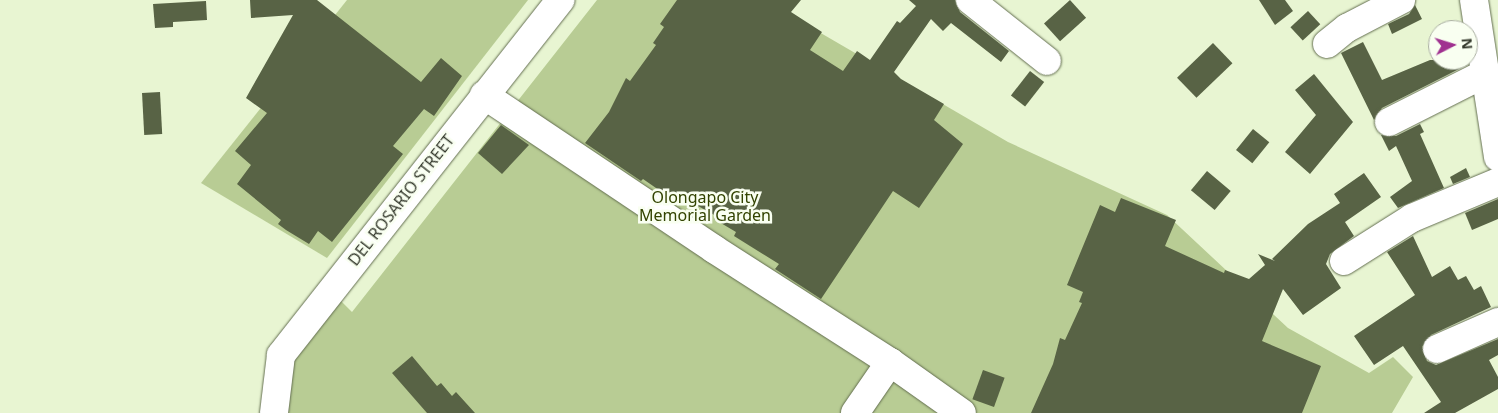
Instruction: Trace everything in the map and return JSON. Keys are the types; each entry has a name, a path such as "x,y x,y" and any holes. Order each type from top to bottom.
{"street":[{"name":"DEL ROSARIO STREET","path":"274,413 280,355 560,0"},
{"path":"1326,44 1347,28 1401,0"},
{"path":"1474,0 1498,157"},
{"path":"975,1 1047,61"},
{"path":"1389,122 1486,73"},
{"path":"484,95 714,249 890,362 962,413"},
{"path":"1344,261 1412,218 1498,182"},
{"path":"1437,349 1498,322"},
{"path":"855,413 890,362"}],"green space":[{"path":"347,0 528,0 327,258 201,183"},
{"name":"Olongapo City Memorial Garden","path":"597,0 764,0 1008,142 1167,215 1288,328 1369,373 1393,357 1413,377 1392,413 283,413 282,370 341,301 352,312"}],"building":[{"path":"250,0 317,0 421,82 441,58 462,76 434,116 424,109 393,146 403,154 332,242 318,231 309,244 286,230 278,224 281,220 237,184 251,165 235,151 267,113 246,98 293,15 251,18"},
{"path":"677,0 801,0 791,12 822,32 810,50 843,71 857,51 870,60 897,21 900,23 916,6 909,0 955,0 960,12 1009,51 1001,62 951,23 943,31 931,19 894,72 901,79 944,104 934,120 963,144 919,208 893,191 821,299 775,269 779,264 734,236 736,232 714,219 716,216 673,192 669,197 643,179 641,181 585,143 609,112 626,78 630,81 656,45 653,43 664,27 660,24"},
{"path":"1070,0 1086,18 1060,41 1044,23"},
{"path":"1259,0 1285,0 1293,11 1275,25"},
{"path":"206,1 207,20 173,22 173,27 155,28 153,4"},
{"path":"1415,5 1422,19 1392,34 1388,24 1409,14"},
{"path":"1308,11 1320,24 1303,41 1290,27"},
{"path":"1363,42 1382,80 1428,61 1428,70 1457,70 1382,108 1374,120 1341,53"},
{"path":"1213,43 1232,63 1196,98 1177,78"},
{"path":"1030,71 1044,82 1025,107 1011,95"},
{"path":"1314,74 1353,122 1310,174 1285,152 1316,115 1295,90"},
{"path":"160,92 162,134 144,135 142,93"},
{"path":"1420,124 1424,132 1420,134 1444,188 1398,208 1390,197 1412,181 1396,146 1389,151 1381,135 1396,136"},
{"path":"501,125 529,145 502,174 478,153"},
{"path":"1253,129 1269,142 1252,163 1236,150"},
{"path":"1466,168 1470,177 1453,184 1450,177"},
{"path":"1207,171 1231,191 1215,210 1191,190"},
{"path":"1364,173 1381,197 1345,222 1354,236 1330,254 1326,264 1341,288 1303,315 1283,289 1262,341 1321,366 1302,413 1031,413 1053,364 1060,338 1065,340 1082,303 1079,302 1083,292 1067,285 1100,205 1115,212 1121,198 1176,220 1165,246 1224,273 1225,270 1249,279 1265,265 1258,254 1275,261 1272,259 1308,224 1340,203 1334,194"},
{"path":"1498,199 1498,219 1472,230 1465,213"},
{"path":"1413,236 1432,277 1450,266 1458,280 1466,276 1474,290 1481,286 1491,307 1431,335 1422,347 1427,361 1436,365 1498,339 1498,355 1489,360 1498,377 1498,389 1455,413 1424,413 1441,402 1403,346 1374,365 1354,336 1415,295 1387,252"},
{"path":"412,356 437,386 441,383 452,396 456,392 475,413 427,413 392,373"},
{"path":"983,370 1005,378 994,407 972,399"}]}
